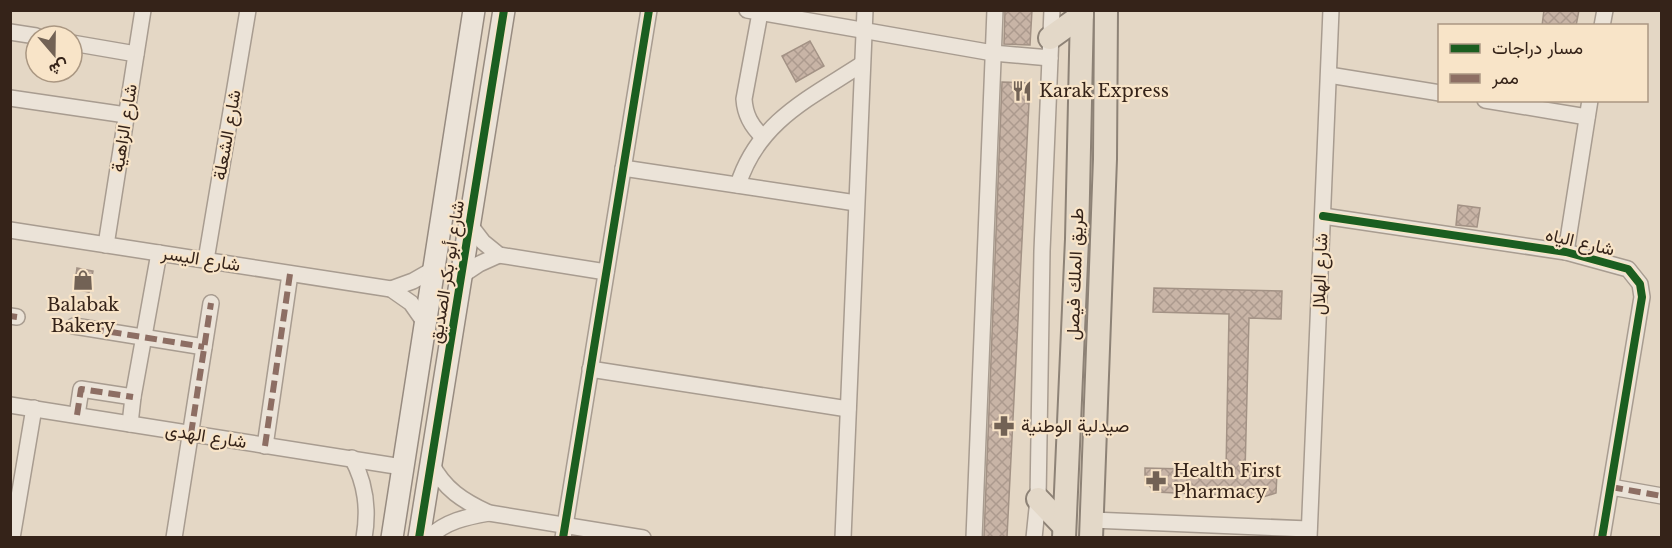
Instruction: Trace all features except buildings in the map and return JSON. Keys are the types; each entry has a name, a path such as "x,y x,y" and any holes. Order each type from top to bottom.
{"main road":[{"name":"طريق الملك فيصل","path":"1092,529 1105,170 1106,10"},
{"path":"1050,48 1082,13"},
{"name":"طريق الملك فيصل","path":"1064,532 1076,263 1082,13"},
{"path":"1038,499 1064,532"}],"street":[{"name":"شارع الزاهية","path":"106,245 143,10"},
{"name":"شارع الشعلة","path":"206,260 248,10"},
{"name":"شارع أبو بكر الصديق","path":"392,537 474,10"},
{"name":"شارع أبو بكر الصديق","path":"419,537 504,10"},
{"path":"564,531 649,10"},
{"path":"843,537 865,10"},
{"path":"974,537 995,10"},
{"path":"1034,537 1038,499 1042,250 1052,10"},
{"name":"شارع الهلال","path":"1309,533 1332,10"},
{"path":"763,137 750,123 744,99 754,12 993,53 1050,48"},
{"path":"84,45 136,54"},
{"path":"738,185 748,160 763,137 787,113 862,64"},
{"path":"1329,75 1438,93"},
{"path":"10,98 126,115"},
{"path":"1497,102 1587,117"},
{"name":"شارع الياه","path":"1566,252 1590,102"},
{"path":"623,168 856,203"},
{"name":"شارع الياه","path":"1323,216 1566,252 1628,270 1637,278 1642,297 1602,537"},
{"path":"470,225 483,242 499,255 606,272"},
{"name":"شارع اليسر","path":"10,230 391,289 411,303 425,323"},
{"path":"130,424 159,253"},
{"path":"461,276 499,255"},
{"path":"391,289 413,281 434,269"},
{"path":"265,446 290,273"},
{"path":"174,537 211,303"},
{"path":"74,326 204,347"},
{"path":"590,369 848,409"},
{"path":"77,416 81,389 133,397"},
{"name":"شارع الهدى","path":"10,405 402,467"},
{"path":"12,537 34,408"},
{"path":"352,458 366,493 367,517 364,537"},
{"path":"431,463 451,491 471,505 489,513 564,531 640,537"},
{"path":"1611,487 1662,496"},
{"path":"428,537 456,520 489,513"},
{"path":"1092,529 1309,533"}],"marked path":[{"path":"265,446 290,274"},
{"path":"191,434 211,303"},
{"path":"10,316 17,317"},
{"path":"74,326 204,347"},
{"path":"77,415 81,389 133,397"},
{"path":"1611,487 1662,496"}],"cycle path":[{"path":"419,538 504,10"},
{"path":"563,538 649,10"},
{"path":"1323,216 1566,252 1628,269 1640,284 1642,297 1602,538"}],"place":[{"name":"Karak Express","path":"1022,91"},
{"name":"Balabak Bakery","path":"83,280"},
{"name":"صيدلية الوطنية","path":"1004,426"},
{"name":"Health First Pharmacy","path":"1156,481"}]}
